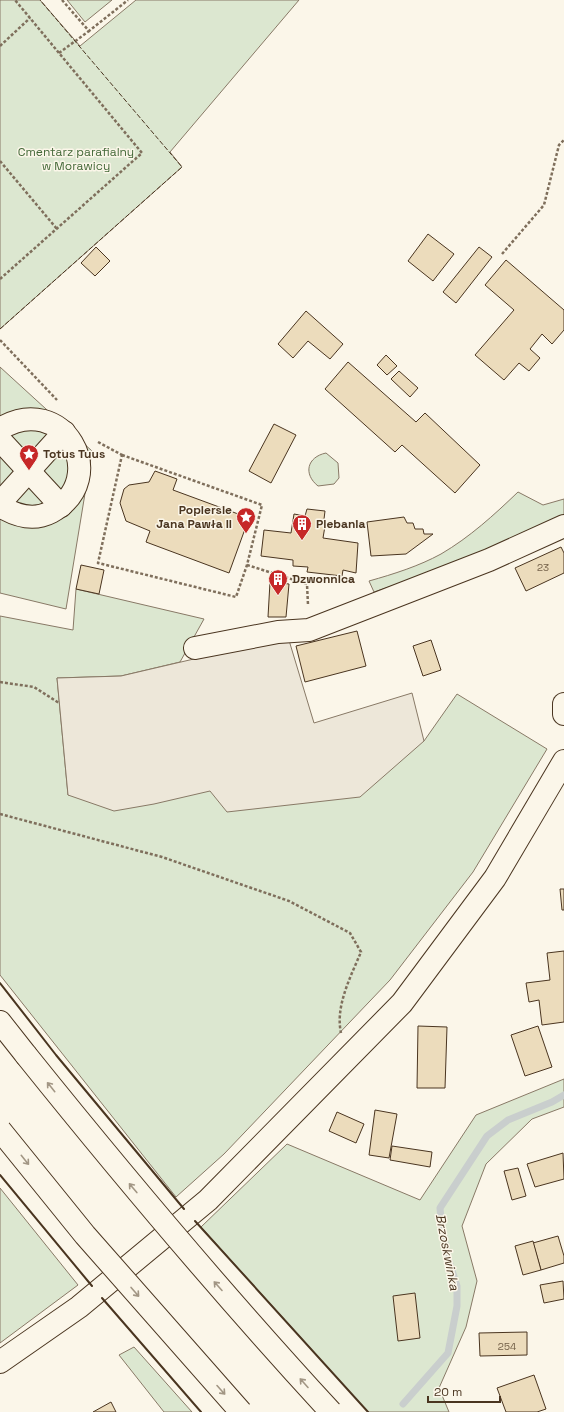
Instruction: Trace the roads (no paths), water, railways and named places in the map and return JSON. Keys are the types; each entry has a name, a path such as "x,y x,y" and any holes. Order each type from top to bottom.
{"main road":[{"path":"61,506 29,471 1,430 11,422 26,419 42,420 56,426 64,432 76,450 80,465 78,480 72,494 61,506 46,514 30,517 13,514 0,505 29,471 64,432"},
{"path":"195,648 278,632 309,630 489,560 564,526"},
{"path":"564,704 564,714"},
{"path":"0,1362 79,1307 208,1200 402,1003 495,878 564,761"},
{"path":"0,1022 114,1165 182,1245 331,1412"},
{"path":"0,1130 85,1235 241,1412"}],"waterway":[{"name":"Brzoskwinka","path":"403,1404 448,1353 457,1306 457,1286 448,1258 440,1208 487,1136 508,1120 552,1102 564,1095"}],"place":[{"name":"Totus Tuus","path":"29,471"},
{"name":"Popiersie Jana Pawła II","path":"246,534"},
{"name":"Plebania","path":"302,541"},
{"name":"Dzwonnica","path":"278,596"}],"park label":[{"name":"Cmentarz parafialny w Morawicy","path":"76,159"}]}
